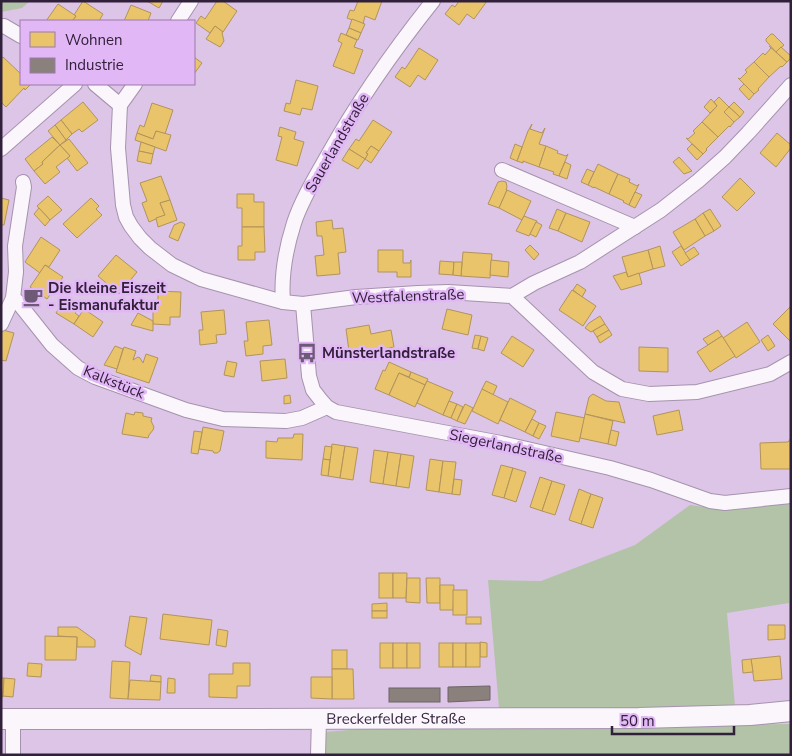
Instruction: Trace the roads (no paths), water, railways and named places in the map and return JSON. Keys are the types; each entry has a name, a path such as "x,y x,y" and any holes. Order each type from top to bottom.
{"main road":[{"name":"Breckerfelder Straße","path":"7,719 639,718 750,715 791,711"}],"street":[{"path":"179,20 191,1"},
{"name":"Sauerlandstraße","path":"283,302 282,289 285,265 294,222 312,182 357,105 406,35 433,1"},
{"path":"1,26 20,35"},
{"path":"1,149 73,85"},
{"path":"96,85 120,105"},
{"path":"134,85 120,105 118,148 123,205 131,226 140,238 161,257 172,265 201,279 283,302 303,304 309,376 313,390 327,407"},
{"path":"791,85 748,133 698,181 661,210 580,262 534,283 512,296 593,372 622,389 649,394 696,392 770,374 791,362"},
{"path":"502,170 635,227"},
{"path":"1,324 15,299 15,246 24,187 23,182"},
{"name":"Westfalenstraße","path":"303,304 418,292 512,296"},
{"name":"Kalkstück","path":"15,299 52,345 78,368 95,377 186,410 224,419 286,421 302,418 327,407"},
{"name":"Siegerlandstraße","path":"327,407 336,412 501,443 610,468 710,501 725,503 791,496"},
{"path":"7,719 13,755"},
{"path":"318,755 319,719"}],"place":[{"name":"Die kleine Eiszeit - Eismanufaktur","path":"33,297"},
{"name":"Münsterlandstraße","path":"307,353"}]}
